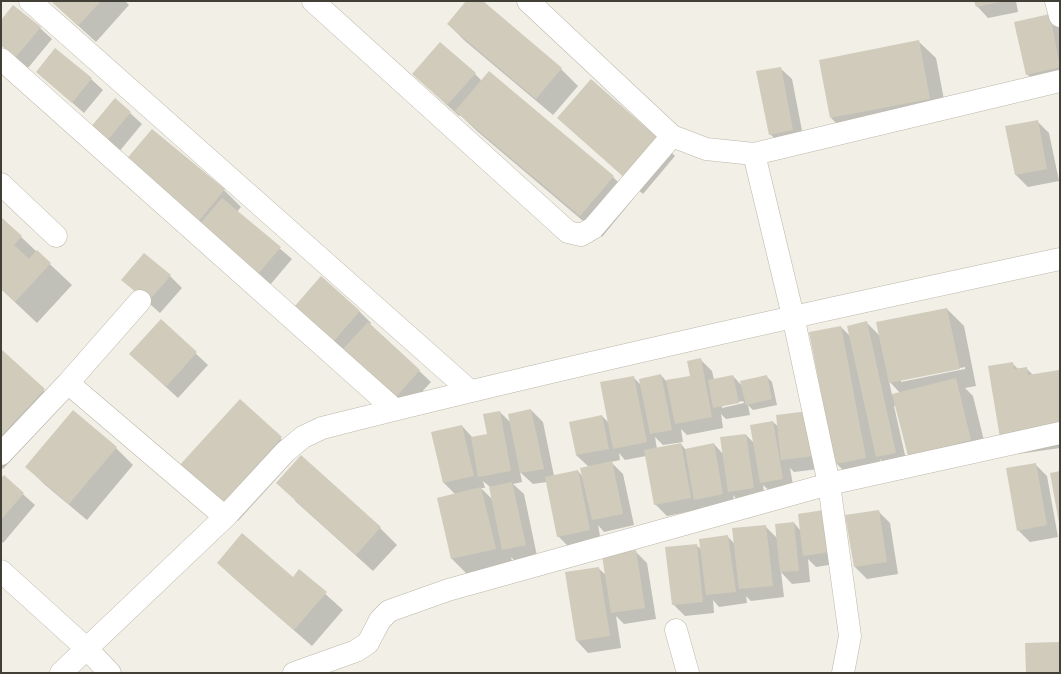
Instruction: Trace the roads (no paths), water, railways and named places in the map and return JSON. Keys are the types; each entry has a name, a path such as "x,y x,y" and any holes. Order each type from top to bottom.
{"street":[{"path":"30,1 470,391"},
{"path":"313,1 568,232 580,235 593,228 672,136"},
{"path":"528,1 672,136 706,149 754,154 1060,81"},
{"path":"1056,1 1060,16"},
{"path":"1,59 394,409"},
{"path":"754,154 793,316 828,484 850,636 843,673"},
{"path":"1,184 56,236"},
{"path":"61,673 225,517 285,452 303,437 322,428 394,409 793,316 1060,259"},
{"path":"1,454 140,301"},
{"path":"68,382 225,517"},
{"path":"294,673 356,652 368,643 380,620 389,612 448,590 828,484 1060,433"},
{"path":"1,572 87,649 110,673"},
{"path":"676,630 688,673"}]}
